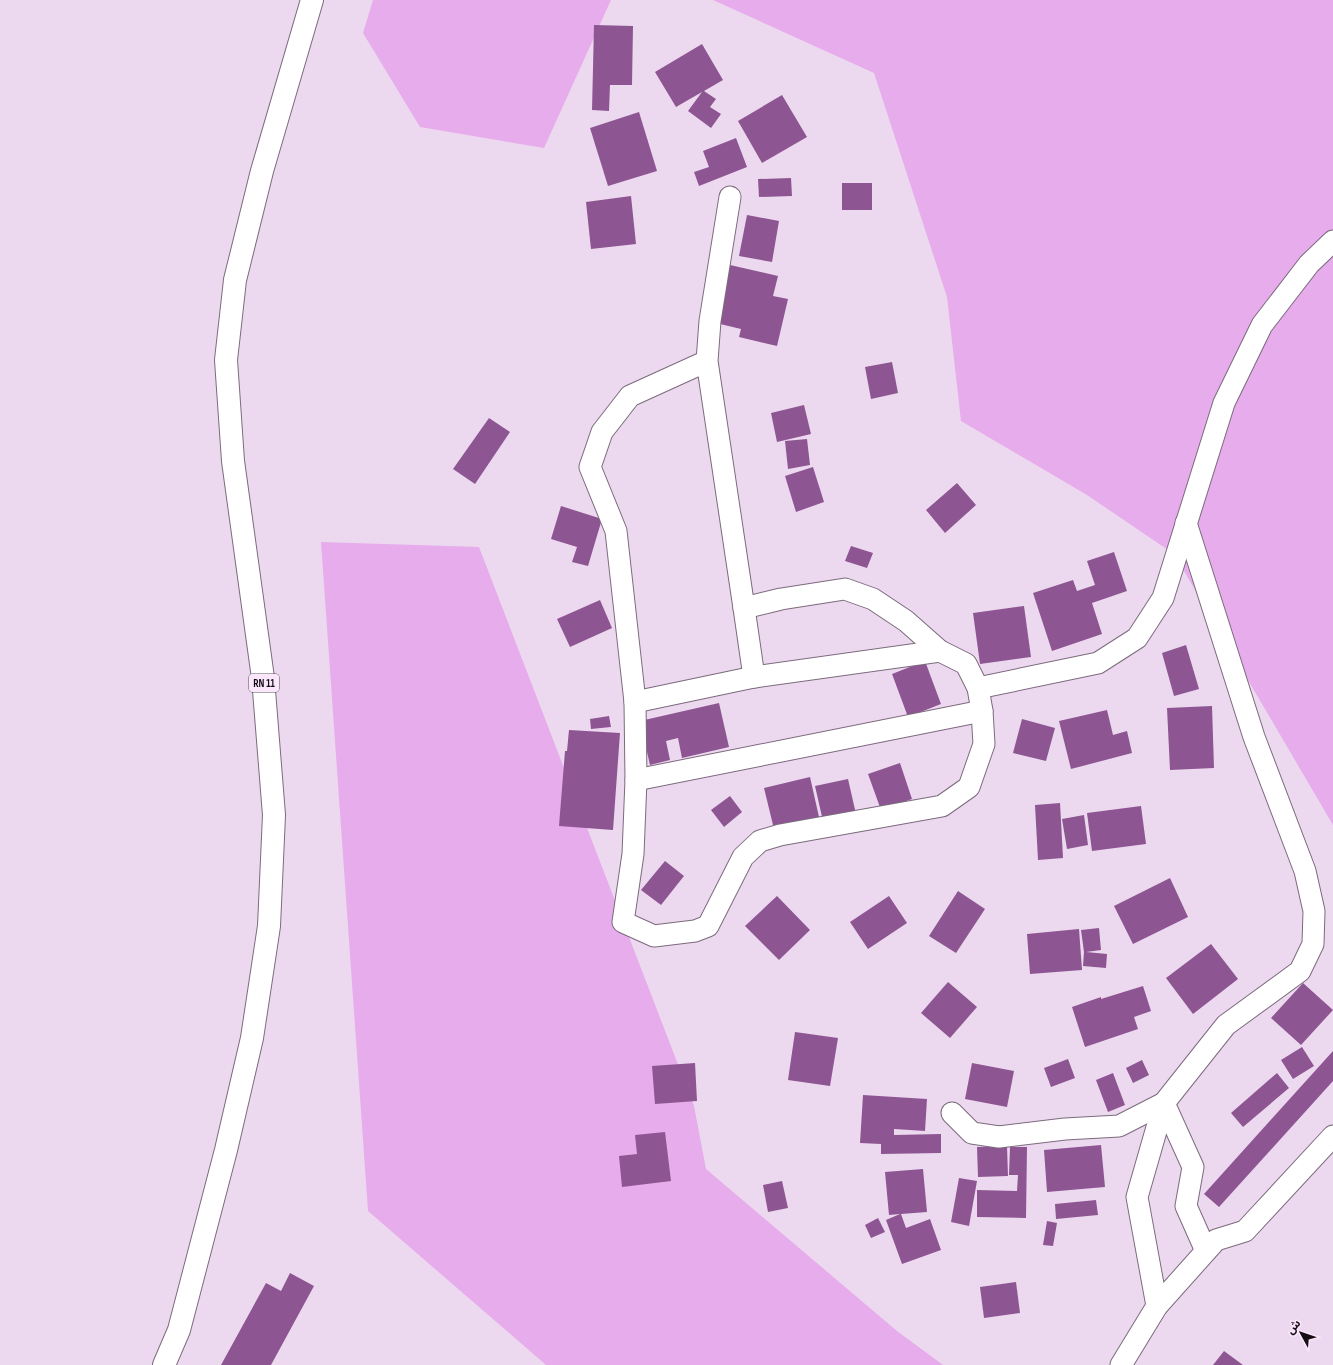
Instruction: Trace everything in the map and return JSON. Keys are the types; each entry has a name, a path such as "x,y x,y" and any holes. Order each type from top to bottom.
{"main road":[{"name":"RN 11","path":"164,1365 180,1330 226,1150 252,1038 270,926 274,815 264,678 233,461 226,360 235,280 262,171 312,0"}],"street":[{"path":"730,197 710,321 707,361 754,677"},
{"path":"978,688 1098,663 1137,638 1163,598 1224,403 1262,325 1308,264 1333,241"},
{"path":"707,361 630,396 602,432 590,467 616,531 635,702 636,780 633,854 623,922 654,936 695,931 708,926 743,857 760,841 780,835 942,806 969,787 984,744 982,711 978,688 966,664 940,652 906,622 873,599 845,589 780,599 744,608"},
{"path":"1157,1306 1137,1197 1164,1103 1226,1025 1300,971 1313,944 1314,911 1305,871 1254,737 1186,523"},
{"path":"635,702 754,677 940,652"},
{"path":"636,780 982,711"},
{"path":"952,1114 972,1133 999,1137 1065,1129 1118,1126 1164,1103"},
{"path":"1164,1103 1193,1167 1186,1206 1206,1252"},
{"path":"1121,1365 1157,1306 1216,1240 1245,1231 1333,1136"}],"shaded area":[{"path":"373,0 611,0 544,148 420,127 363,33"},
{"path":"713,0 1333,0 1333,825 1174,554 1087,495 961,421 947,297 874,73"},
{"path":"321,542 479,547 694,1106 706,1169 897,1331 943,1365 546,1365 368,1211"}],"building":[{"path":"594,25 633,26 632,85 610,85 609,111 592,110"},
{"path":"702,44 723,80 704,91 716,99 710,107 721,114 711,128 688,111 702,92 676,107 655,72"},
{"path":"782,95 807,137 762,163 738,121"},
{"path":"639,112 657,171 608,186 590,128"},
{"path":"736,138 747,167 699,186 694,172 709,167 703,151"},
{"path":"791,178 792,196 759,197 758,179"},
{"path":"842,183 872,183 872,210 842,210"},
{"path":"631,196 636,244 591,249 586,202"},
{"path":"747,215 779,221 772,262 739,256"},
{"path":"730,265 778,276 773,296 788,299 777,346 739,337 741,329 716,323"},
{"path":"892,362 898,393 871,399 865,367"},
{"path":"804,405 811,434 777,442 771,413"},
{"path":"489,418 510,432 475,484 453,469"},
{"path":"807,439 810,465 788,469 785,441"},
{"path":"813,467 824,502 796,512 785,476"},
{"path":"957,483 976,505 945,533 926,510"},
{"path":"561,506 602,519 588,566 572,562 577,547 551,539"},
{"path":"851,546 873,553 867,568 845,561"},
{"path":"1114,552 1127,591 1092,603 1102,634 1052,651 1033,593 1073,580 1077,591 1095,585 1087,561"},
{"path":"600,600 612,628 570,647 557,619"},
{"path":"1024,606 1031,657 980,664 973,613"},
{"path":"1186,645 1199,689 1174,696 1162,653"},
{"path":"925,661 941,704 908,717 892,674"},
{"path":"719,703 729,747 682,758 678,738 666,741 670,760 650,765 640,721"},
{"path":"1212,706 1214,768 1170,770 1167,708"},
{"path":"1107,710 1113,735 1127,731 1132,753 1071,769 1059,721"},
{"path":"609,716 611,727 591,729 590,719"},
{"path":"1022,719 1055,728 1046,761 1013,753"},
{"path":"569,730 620,733 613,830 559,826 565,751 567,751"},
{"path":"900,763 912,799 881,810 868,774"},
{"path":"810,777 819,817 774,829 764,788"},
{"path":"848,779 856,814 823,821 815,786"},
{"path":"730,796 742,812 724,827 711,810"},
{"path":"1060,803 1063,858 1038,860 1035,805"},
{"path":"1141,806 1146,844 1092,851 1087,813"},
{"path":"1084,815 1088,845 1067,849 1062,819"},
{"path":"665,861 684,876 661,905 641,890"},
{"path":"1170,878 1188,917 1133,944 1114,906"},
{"path":"958,891 985,909 956,953 929,936"},
{"path":"777,896 810,930 779,960 745,926"},
{"path":"889,896 907,923 868,949 850,922"},
{"path":"1099,928 1101,950 1086,952 1107,954 1106,968 1083,966 1084,952 1081,930"},
{"path":"1079,929 1082,970 1030,974 1027,934"},
{"path":"1211,944 1238,979 1193,1014 1166,978"},
{"path":"948,982 977,1007 950,1038 921,1013"},
{"path":"1303,983 1333,1010 1301,1045 1271,1018"},
{"path":"1143,986 1151,1011 1134,1017 1138,1029 1085,1047 1072,1007 1101,997 1101,999"},
{"path":"795,1032 838,1038 830,1086 788,1080"},
{"path":"1302,1047 1314,1066 1293,1079 1281,1060"},
{"path":"1333,1051 1333,1081 1219,1207 1204,1194"},
{"path":"1068,1059 1075,1078 1051,1087 1044,1068"},
{"path":"1142,1060 1149,1075 1133,1083 1126,1068"},
{"path":"695,1063 697,1101 655,1104 652,1066"},
{"path":"972,1063 1014,1071 1007,1107 965,1099"},
{"path":"1113,1073 1125,1105 1108,1112 1096,1080"},
{"path":"1277,1073 1289,1088 1243,1127 1231,1113"},
{"path":"863,1095 927,1099 925,1131 894,1129 894,1135 941,1134 941,1153 881,1154 881,1144 860,1143"},
{"path":"665,1132 671,1181 622,1187 619,1156 637,1154 635,1135"},
{"path":"1101,1145 1105,1187 1047,1192 1044,1150"},
{"path":"1007,1146 1008,1176 978,1177 977,1147"},
{"path":"1010,1147 1027,1147 1026,1218 977,1217 977,1190 1017,1191 1018,1175 1009,1175"},
{"path":"923,1169 927,1212 901,1214 906,1228 930,1219 941,1250 902,1264 886,1220 900,1214 889,1215 885,1172"},
{"path":"959,1178 977,1181 969,1226 951,1222"},
{"path":"782,1181 788,1208 768,1212 763,1185"},
{"path":"1096,1200 1098,1215 1056,1219 1055,1204"},
{"path":"878,1218 885,1232 871,1238 865,1225"},
{"path":"1047,1221 1057,1223 1053,1246 1043,1245"},
{"path":"290,1273 314,1286 271,1365 221,1365 266,1283 281,1291"},
{"path":"1016,1282 1020,1313 984,1318 980,1287"},
{"path":"1224,1351 1243,1365 1213,1365"}]}
